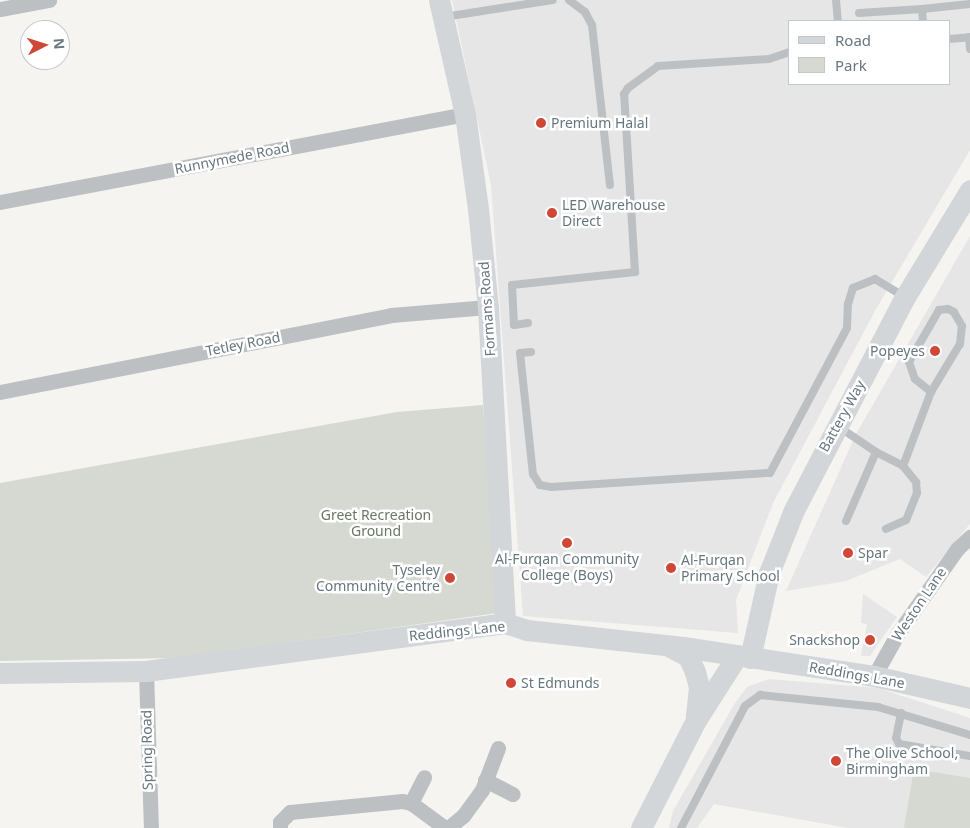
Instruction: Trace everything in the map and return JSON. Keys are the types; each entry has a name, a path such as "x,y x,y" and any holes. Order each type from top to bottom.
{"street":[{"path":"0,9 49,0"},
{"name":"Formans Road","path":"441,9 465,114 488,307 505,623"},
{"name":"Runnymede Road","path":"0,202 465,114"},
{"name":"Battery Way","path":"643,827 696,720 743,657 772,566 794,510 905,297 970,190"},
{"name":"Tetley Road","path":"0,392 392,315 488,307"},
{"name":"Weston Lane","path":"874,676 898,633 963,552 970,537"},
{"name":"Reddings Lane","path":"0,672 146,671 505,623 527,630 670,646 874,676 970,698"},
{"path":"670,646 688,656 699,683 696,720"},
{"name":"Spring Road","path":"146,671 150,828"},
{"path":"280,828 280,822 290,812 402,801 411,803 446,828 463,816 485,780 498,748"},
{"path":"411,803 424,777"},
{"path":"485,780 513,794"}],"lane":[{"path":"441,9 553,0"},
{"path":"568,0 585,12 592,25 610,185"},
{"path":"836,0 838,20"},
{"path":"859,13 970,4"},
{"path":"922,8 924,20"},
{"path":"950,39 970,37 970,48"},
{"path":"528,323 514,325 512,285 635,272 624,94 628,88 658,66 769,59 786,52"},
{"path":"531,352 520,352 533,474 540,485 552,487 770,473 847,328 848,304 853,288 875,279 905,297"},
{"path":"903,466 931,392 960,344 962,326 954,312 948,309 940,310 909,362 915,378 931,392"},
{"path":"837,425 876,452 903,466 916,482 917,493 906,520 886,529"},
{"path":"846,520 876,452"},
{"path":"681,828 752,699 771,694 901,712 970,735"},
{"path":"901,712 896,738 898,744 970,756"}],"shaded area":[{"path":"452,0 970,0 970,150 876,309 773,503 736,600 738,633 523,616 491,185"},
{"path":"970,236 970,524 926,577 900,559 846,581 786,591 856,434"},
{"path":"863,594 897,617 870,656 861,656 867,624 861,623"},
{"name":"The Olive School, Birmingham","path":"769,679 878,688 970,718 970,828 848,828 714,804 697,828 669,828 673,811 735,703 747,687"}],"green space":[{"name":"Greet Recreation Ground","path":"483,405 498,613 174,658 0,661 0,483 397,412"},
{"path":"914,769 970,778 970,828 904,828"}],"place":[{"name":"Premium Halal","path":"541,123"},
{"name":"LED Warehouse Direct","path":"552,213"},
{"name":"Popeyes","path":"935,351"},
{"name":"Al-Furqan Community College (Boys)","path":"567,543"},
{"name":"Spar","path":"848,553"},
{"name":"Al-Furqan Primary School","path":"671,568"},
{"name":"Tyseley Community Centre","path":"450,578"},
{"name":"Snackshop","path":"870,640"},
{"name":"St Edmunds","path":"511,683"},
{"name":"The Olive School, Birmingham","path":"836,761"}]}
